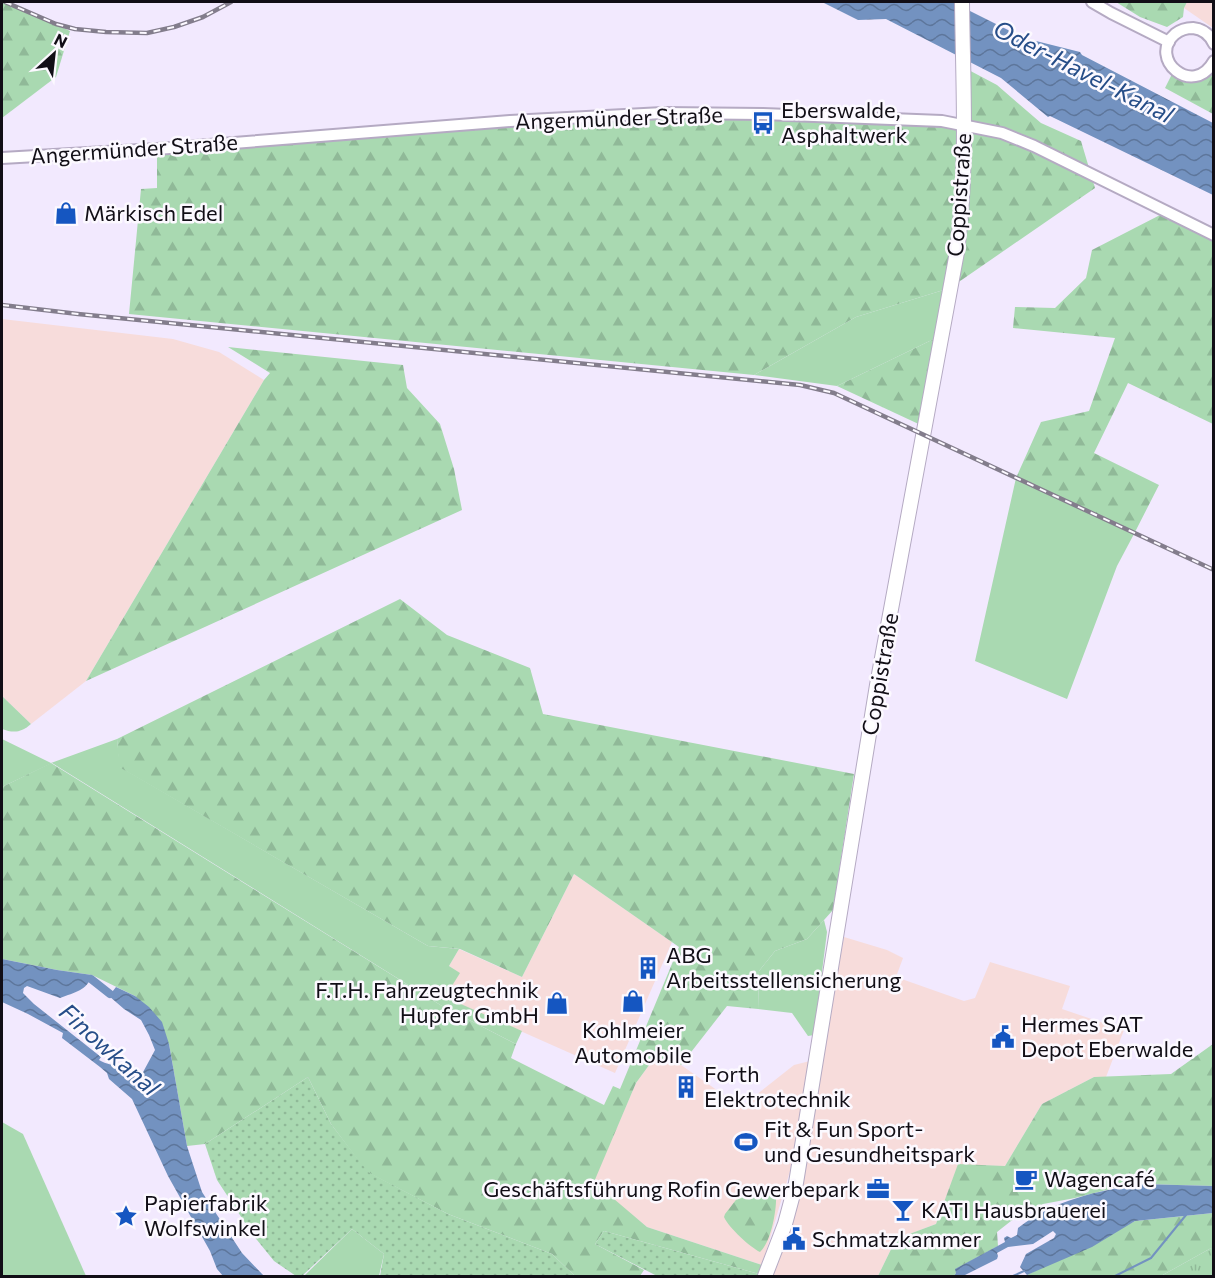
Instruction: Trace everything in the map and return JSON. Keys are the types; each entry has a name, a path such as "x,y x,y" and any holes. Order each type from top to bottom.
{"main road":[{"name":"Coppistraße","path":"765,1276 785,1224 796,1183 877,685 957,252 962,202 962,2"}],"street":[{"path":"1092,2 1169,42"},
{"path":"1213,61 1203,73 1188,76 1174,70 1167,57 1167,49 1173,36 1186,28 1194,28 1208,34 1214,44"},
{"name":"Angermünder Straße","path":"2,158 157,149 510,121 663,113 763,114 942,121 1002,133 1034,146 1214,235"}],"shaded area":[{"path":"1187,2 1213,2 1213,28 1184,8"},
{"path":"2,319 173,339 219,352 264,380 86,681 31,724 2,696"},
{"path":"574,874 672,942 615,1073 444,997 459,973 449,966 459,949 522,977"},
{"path":"844,937 887,950 903,958 896,977 964,1001 975,998 990,962 1070,986 1062,1009 1124,1030 1106,1077 1094,1077 1042,1104 1005,1166 958,1165 936,1224 896,1239 878,1276 773,1276 792,1225 808,1151"},
{"path":"655,1057 681,1065 741,1107 794,1065 810,1061 790,1171 762,1265 647,1227 593,1183 636,1083"}],"green space":[{"path":"2,2 8,2 70,31 56,77 2,118"},
{"path":"1116,2 1187,2 1183,17 1167,27 1140,17"},
{"path":"963,67 997,85 1041,123 1081,141 1095,188 950,288 856,317 754,375 129,314 141,189 157,188 157,149 599,116 871,118 963,125"},
{"path":"1213,69 1213,114 1165,88 1173,72 1183,79 1194,81 1209,74"},
{"path":"1162,214 1213,239 1213,424 1128,383 1094,453 1159,485 1134,534 1016,478 1041,422 1089,411 1115,338 1013,328 1015,307 1055,308 1086,278 1092,250"},
{"path":"950,288 942,335 837,386 754,375 856,317"},
{"path":"942,335 925,427 837,386"},
{"path":"228,347 403,365 407,388 440,424 454,469 462,510 86,681 270,373"},
{"path":"1016,478 1134,534 1117,566 1067,699 975,661"},
{"path":"400,599 447,635 530,668 543,714 854,774 833,910 807,939 775,951 759,971 758,1009 727,1006 681,1065 655,1057 636,1083 594,1182 647,1227 762,1265 759,1274 604,1231 595,1244 644,1270 640,1276 575,1276 552,1254 448,1214 367,1172 331,1124 308,1077 205,1144 187,1146 169,1044 135,996 92,975 2,959 2,787 51,763 442,1006 516,1044 511,1058 604,1105 613,1086 620,1089 679,947 574,874 522,977 460,949 428,946 119,767 117,739"},
{"path":"2,696 31,724 17,731 2,729"},
{"path":"2,739 51,763 117,739 120,767 428,946 459,949 449,966 460,973 445,997 522,1031 516,1044 442,1006 52,763 2,787"},
{"path":"824,920 827,932 814,1035 808,1036 792,1013 758,1009 759,971 775,951 807,939"},
{"path":"1213,1044 1213,1186 1141,1184 1043,1204 1011,1221 997,1232 998,1246 956,1269 954,1276 878,1276 896,1239 936,1224 958,1164 1005,1166 1042,1104 1094,1077 1171,1074"},
{"path":"308,1077 331,1124 368,1172 448,1214 552,1254 575,1276 380,1276 384,1254 352,1229 302,1276 296,1276 274,1261 253,1235 217,1180 205,1144"},
{"path":"2,1122 23,1134 86,1276 2,1276"},
{"path":"749,1190 767,1191 776,1195 772,1225 764,1248 760,1252 740,1237 724,1217 739,1196"},
{"path":"1213,1213 1213,1247 1161,1276 1025,1276 1135,1221"},
{"path":"352,1229 384,1254 379,1276 304,1276"},
{"path":"604,1231 759,1274 758,1276 657,1276 595,1244"},
{"path":"1213,1247 1213,1276 1161,1276"}],"water":[{"name":"Oder-Havel-Kanal","path":"822,2 952,2 1024,38 1080,52 1213,123 1213,195 1048,117 1001,78 886,19 858,20"},
{"path":"2,959 92,975 84,988 60,998 27,986 23,993 101,1057 99,1060 122,1068 138,1078 155,1050 141,1020 109,996 116,987 135,996 162,1022 169,1044 187,1146 202,1192 242,1253 264,1276 223,1276 217,1269 210,1251 168,1176 132,1099 109,1079 107,1073 62,1038 63,1033 2,1002"},
{"path":"1141,1184 1213,1186 1213,1213 1135,1221 1092,1247 1027,1275 1020,1267 1026,1254 1054,1238 1056,1234 1053,1231 1033,1244 1008,1247 997,1253 997,1259 963,1276 954,1276 955,1269 1005,1242 1004,1238 1007,1236 1011,1238 1017,1235 1018,1228 1046,1210 1076,1198"}],"waterway":[{"path":"91,979 110,994"},
{"path":"1115,1276 1151,1258 1186,1215"},
{"path":"1013,1276 1024,1271"}],"railway":[{"path":"5,2 56,24 75,29 147,33 203,17 231,2"},
{"path":"2,305 800,385 834,393 1214,570"}],"place":[{"name":"Eberswalde, Asphaltwerk","path":"763,123"},
{"name":"Märkisch Edel","path":"66,213"},
{"name":"ABG Arbeitsstellensicherung","path":"648,968"},
{"name":"Kohlmeier Automobile","path":"633,1001"},
{"name":"F.T.H. Fahrzeugtechnik Hupfer GmbH","path":"557,1003"},
{"name":"Hermes SAT Depot Eberwalde","path":"1003,1037"},
{"name":"Forth Elektrotechnik","path":"686,1087"},
{"name":"Fit & Fun Sport- und Gesundheitspark","path":"746,1142"},
{"name":"Wagencafé","path":"1026,1179"},
{"name":"Geschäftsführung Rofin Gewerbepark","path":"878,1189"},
{"name":"KATI Hausbrauerei","path":"903,1210"},
{"name":"Papierfabrik Wolfswinkel","path":"126,1216"},
{"name":"Schmatzkammer","path":"794,1239"}],"water label":[{"name":"Finowkanal","path":"109,1050"}]}
